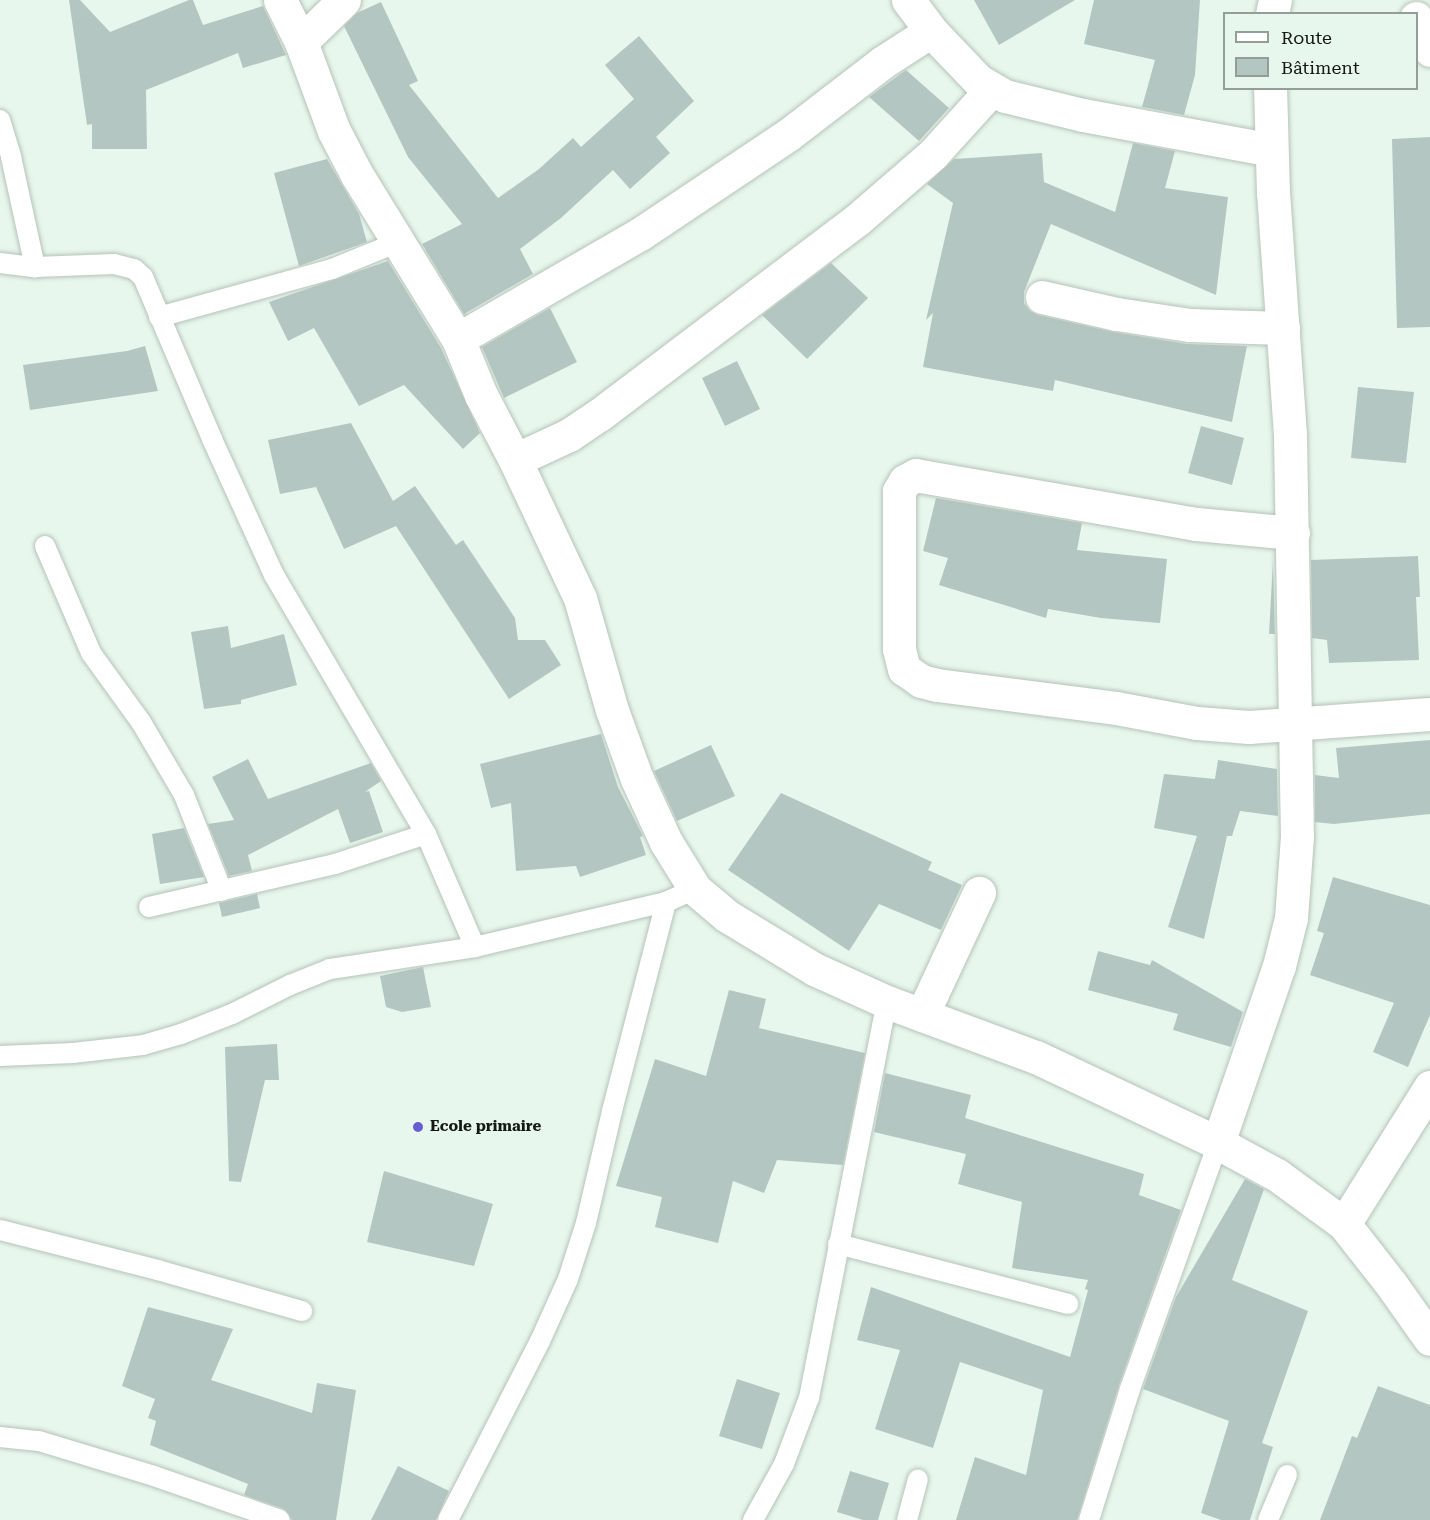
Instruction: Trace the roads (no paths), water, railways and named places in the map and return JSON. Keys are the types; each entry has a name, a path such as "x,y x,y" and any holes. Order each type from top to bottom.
{"street":[{"path":"280,0 301,42 334,131 357,175 458,339 481,395 515,460 579,598 612,710 637,779 666,842 680,895 727,916 814,969 887,1002 1036,1057 1218,1143 1277,1175 1344,1224 1430,1339"},
{"path":"301,42 344,0"},
{"path":"908,0 931,31 991,90 1005,96 1083,115 1271,150"},
{"path":"1418,23 1430,50"},
{"path":"458,339 640,234 788,135 883,62 931,31"},
{"path":"515,460 569,435 599,415 858,219 933,154 991,90"},
{"path":"1218,1143 1280,966 1292,918 1297,837 1293,533 1271,150 1270,90"},
{"path":"1042,297 1116,314 1190,325 1283,328"},
{"path":"1293,533 1196,524 933,476 916,475 905,481 899,491 899,649 904,669 921,681 937,685 1116,708 1197,723 1249,727 1430,714"},
{"path":"922,1015 979,893"},
{"path":"1344,1224 1430,1087"}],"lane":[{"path":"0,120 11,157 35,267"},
{"path":"159,317 332,269 398,242"},
{"path":"0,263 35,267 114,264 134,269 143,277 274,575 426,834 475,947"},
{"path":"45,546 91,652 141,722 184,795 222,891"},
{"path":"149,907 335,864 426,834"},
{"path":"0,1056 73,1053 143,1045 182,1034 232,1014 299,981 330,969 475,947 680,895"},
{"path":"448,1520 540,1341 568,1279 586,1223 612,1111 680,895"},
{"path":"753,1520 784,1464 809,1398 887,1002"},
{"path":"1089,1520 1130,1389 1218,1143"},
{"path":"0,1230 158,1270 302,1311"},
{"path":"838,1244 1068,1304"},
{"path":"0,1437 39,1441 154,1476 280,1520"},
{"path":"1268,1520 1287,1475"},
{"path":"907,1520 918,1479"}],"place":[{"name":"Ecole primaire","path":"418,1127"}]}
